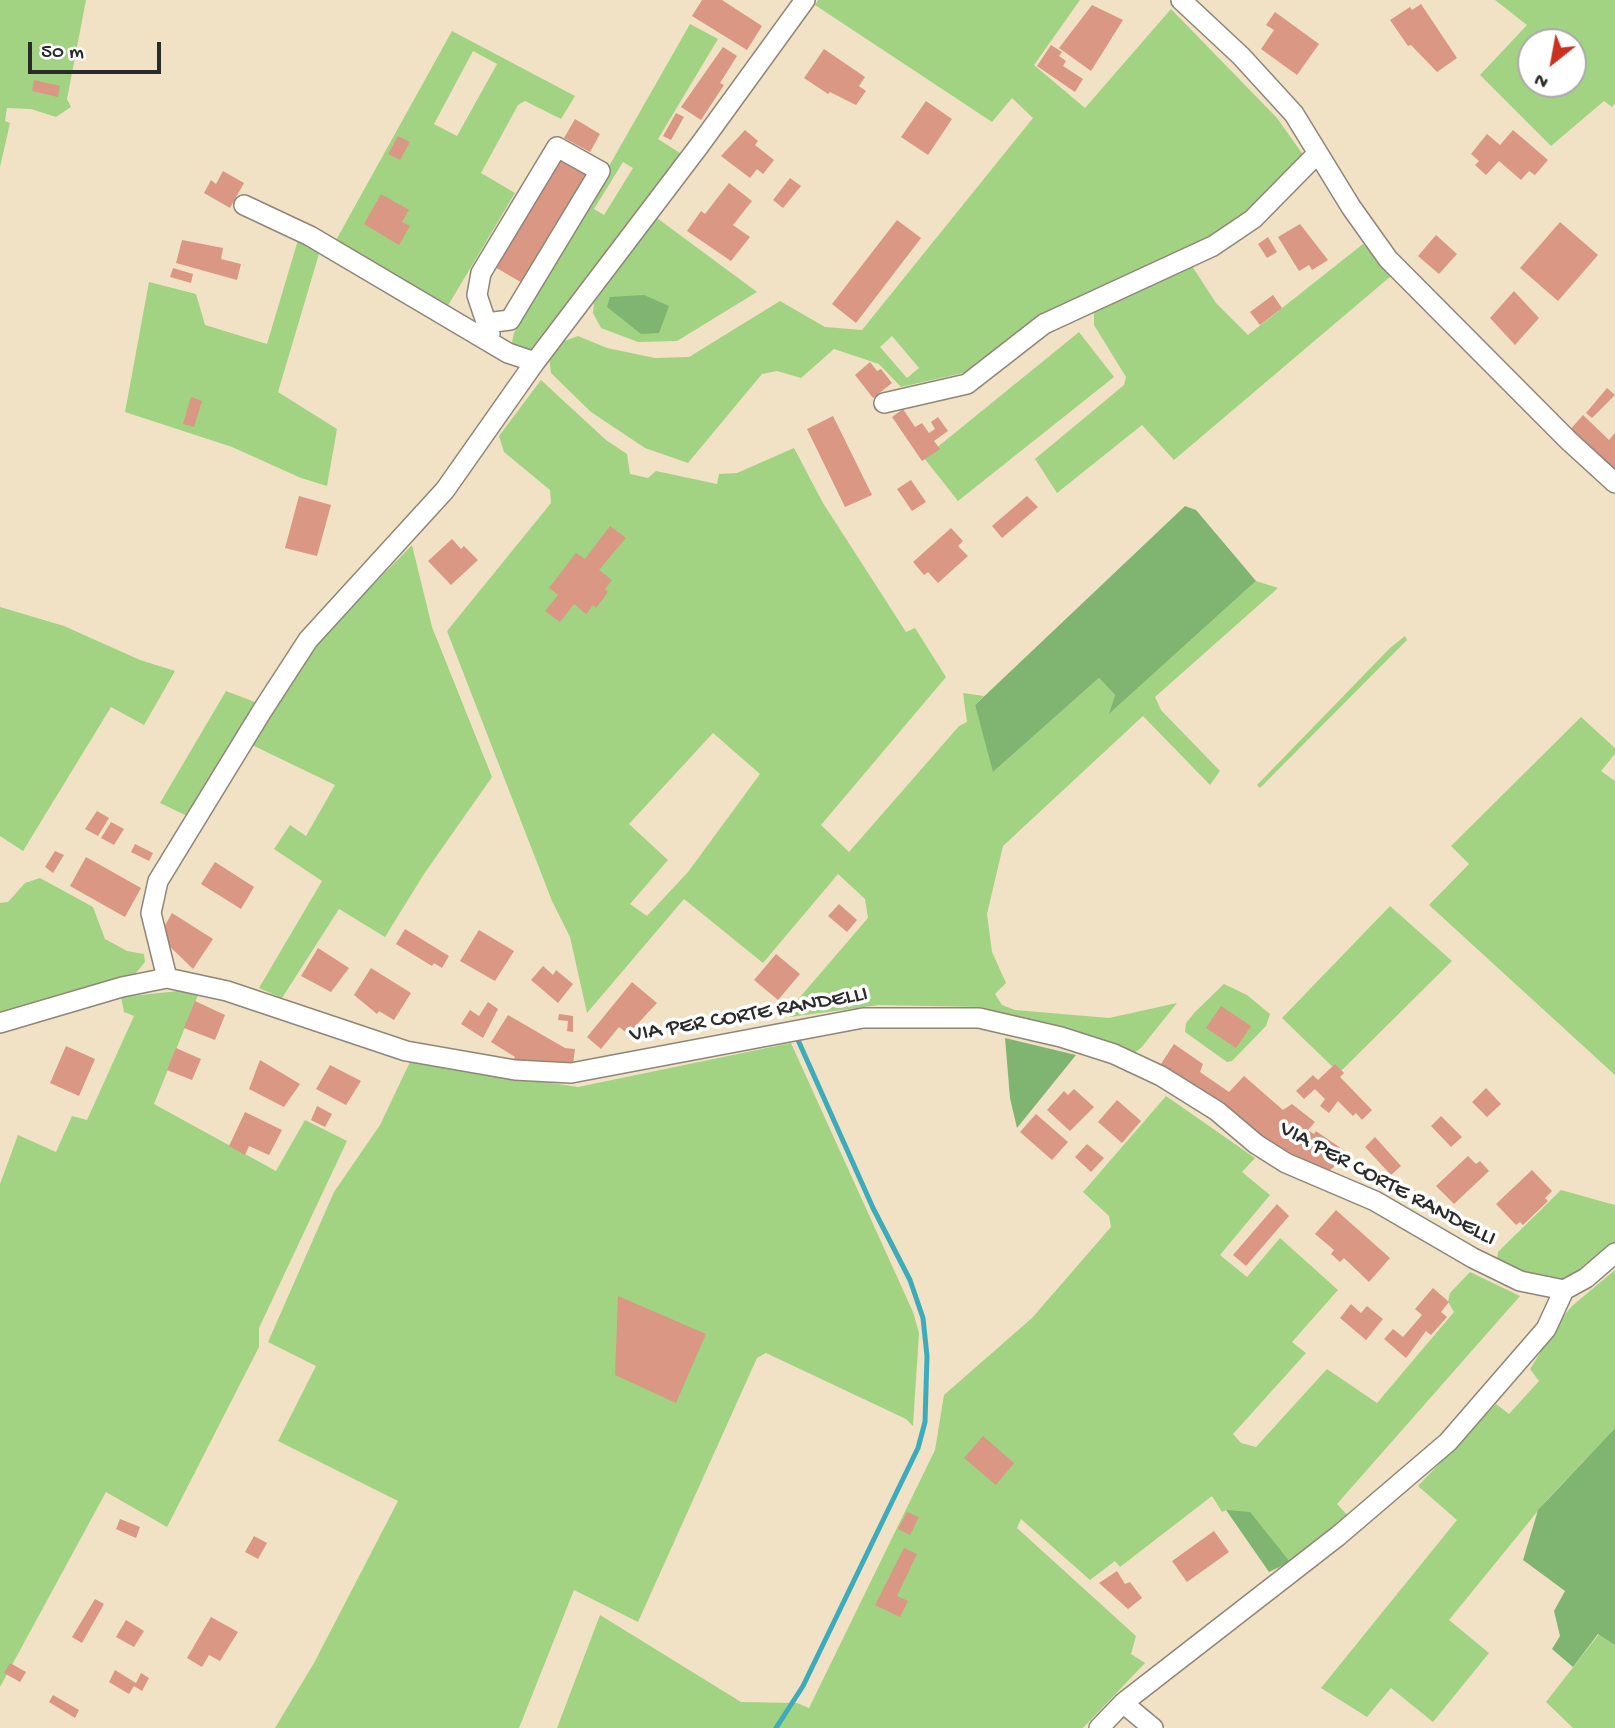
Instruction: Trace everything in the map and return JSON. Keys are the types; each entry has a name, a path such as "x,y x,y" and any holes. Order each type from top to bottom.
{"street":[{"path":"167,978 151,913 158,881 174,851 308,640 444,489 535,362 699,146 805,0"},
{"path":"1193,4 1294,114 1388,259 1559,432 1615,483"},
{"path":"557,147 600,171 510,320 487,332 477,295 481,273 557,147"},
{"path":"884,403 967,384 1044,324 1213,246 1253,219 1318,153"},
{"path":"244,205 310,236 487,332 508,353 535,362"},
{"name":"VIA PER CORTE RANDELLI","path":"0,1023 122,987 167,978 227,991 406,1051 515,1070 571,1073 863,1018 979,1018 1060,1037 1114,1054 1190,1093 1286,1163 1375,1201 1502,1273 1538,1286 1564,1290"},
{"path":"1099,1728 1123,1703 1338,1536 1448,1442 1546,1329 1564,1290 1587,1278 1615,1253"},
{"path":"1123,1703 1153,1728"}],"green space":[{"path":"0,0 86,0 67,99 71,107 56,117 31,109 7,108 5,121 10,123 0,167"},
{"path":"818,0 1080,0 1034,65 1085,108 1171,9 1277,118 1304,156 1226,230 1186,252 1073,299 972,371 901,387 879,364 834,349 801,378 777,371 762,374 688,463 645,448 591,412 551,373 549,356 559,343 578,336 607,348 655,358 689,357 780,301 825,327 862,330 1033,118 1012,98 992,122 815,5","holes":["892,336 919,368 907,378 880,347"]},
{"path":"1495,0 1615,0 1615,103 1612,107 1604,101 1551,146 1480,75 1517,36 1517,98 1587,98 1587,28 1524,28 1527,25"},
{"path":"690,24 718,39 658,139 680,153 621,240 537,353 511,347 514,333","holes":["623,162 633,168 604,215 594,209"]},
{"path":"452,31 575,96 561,119 525,101 518,105 481,173 515,193 446,309 335,242","holes":["473,51 497,64 457,136 434,124"]},
{"path":"657,218 757,292 677,341 638,342 601,328 593,313 594,302"},
{"path":"298,240 319,254 278,392 337,429 327,486 301,478 232,447 125,412 149,282 196,294 205,325 267,344"},
{"path":"1363,244 1391,276 1174,460 1142,425 1057,493 1035,459 1124,385 1126,377 1094,325 1094,313 1101,304 1192,266 1216,303 1248,335"},
{"path":"644,295 669,306 659,333 641,334 607,307 610,297"},
{"path":"1079,332 1114,377 958,501 924,458"},
{"path":"541,380 606,440 627,454 630,474 648,478 656,471 717,484 719,474 737,473 794,448 823,503 906,632 915,628 946,677 821,825 849,852 959,726 967,722 963,693 984,696 975,705 994,771 1099,678 1115,695 1110,713 1256,581 1278,588 1155,697 1161,710 1220,771 1210,785 1143,716 1003,846 987,914 992,952 1006,983 995,994 1002,1005 1015,1010 1109,1018 1177,1003 1141,1048 1134,1053 1095,1037 979,1007 879,1005 790,1017 788,1011 868,918 865,899 838,874 763,963 684,899 587,1013 570,937 552,901 447,631 551,503 550,490 504,452 499,436","holes":["713,733 760,774 688,872 647,916 630,904 668,860 629,824"]},
{"path":"1185,506 1196,510 1256,581 1109,714 1115,695 1099,678 993,772 975,705"},
{"path":"412,545 432,627 492,777 424,874 385,937 339,909 282,998 259,988 322,881 274,849 290,825 306,836 335,785 252,745 318,641"},
{"path":"0,607 64,626 140,660 175,671 144,725 111,707 23,851 0,836"},
{"path":"1405,636 1407,640 1260,788 1257,785 1390,648"},
{"path":"226,691 255,702 187,816 160,803"},
{"path":"1581,717 1615,748 1615,754 1601,771 1615,781 1615,1075 1429,905 1469,864 1451,846"},
{"path":"40,878 93,907 105,939 127,951 144,954 145,962 136,973 0,1013 0,903 8,902 25,883"},
{"path":"1390,906 1452,961 1339,1073 1282,1018"},
{"path":"1224,984 1247,995 1270,1014 1266,1026 1232,1061 1227,1062 1185,1032 1186,1023"},
{"path":"188,990 198,995 154,1104 276,1171 305,1120 347,1141 259,1328 259,1347 167,1527 106,1492 0,1687 0,1184 18,1135 56,1152 72,1116 87,1120 134,1016 124,1012 121,997"},
{"path":"1005,1038 1076,1055 1017,1128 1010,1098"},
{"path":"791,1043 913,1312 919,1333 913,1426 906,1419 766,1353 757,1358 638,1622 574,1590 519,1728 275,1728 314,1663 398,1501 278,1441 316,1366 268,1342 334,1192 380,1125 410,1062 578,1087"},
{"path":"1166,1096 1255,1158 1242,1172 1270,1195 1220,1255 1247,1277 1280,1238 1338,1290 1292,1342 1306,1353 1233,1434 1241,1443 1256,1447 1327,1369 1377,1403 1454,1312 1448,1302 1450,1293 1470,1272 1520,1296 1337,1504 1350,1518 1290,1562 1226,1510 1222,1512 1212,1496 1120,1567 1115,1561 1090,1580 1021,1519 1017,1528 1136,1636 1131,1654 1145,1663 1083,1728 557,1728 600,1615 741,1702 797,1703 809,1708 935,1450 944,1395 1032,1318 1111,1227 1109,1216 1083,1192"},
{"path":"1561,1190 1615,1205 1615,1244 1566,1281 1540,1279 1497,1261 1498,1252"},
{"path":"1615,1270 1615,1428 1546,1501 1449,1620 1489,1653 1433,1722 1391,1688 1367,1717 1321,1688 1457,1520 1418,1486 1496,1404 1509,1414 1539,1381 1530,1369 1562,1318 1572,1306"},
{"path":"1615,1428 1615,1645 1598,1634 1573,1667 1552,1649 1560,1636 1554,1611 1565,1591 1523,1560 1538,1510"},
{"path":"1226,1510 1250,1512 1290,1562 1269,1572"},
{"path":"1599,1634 1615,1645 1615,1728 1573,1728 1546,1702"}],"building":[{"path":"702,0 722,0 762,26 747,50 692,16"},
{"path":"1421,4 1457,58 1437,72 1411,45 1408,46 1390,20 1410,7 1412,10"},
{"path":"1092,5 1123,20 1091,71 1059,48"},
{"path":"1275,12 1319,44 1297,75 1261,49 1274,30 1266,25"},
{"path":"1051,45 1062,52 1059,56 1066,61 1063,66 1083,79 1075,92 1037,66"},
{"path":"723,47 737,56 720,83 724,85 701,120 681,107"},
{"path":"824,49 865,77 859,86 866,91 856,105 830,92 828,94 804,78"},
{"path":"34,80 60,86 58,97 32,91"},
{"path":"926,101 952,119 928,155 901,137"},
{"path":"676,113 684,117 671,140 663,136"},
{"path":"575,119 600,134 590,152 564,138"},
{"path":"745,130 758,141 755,145 774,160 763,174 757,169 750,178 721,156"},
{"path":"1513,130 1548,160 1535,175 1529,171 1521,180 1499,161 1486,175 1475,165 1479,161 1471,154 1487,134 1500,145"},
{"path":"398,136 410,142 400,160 388,154"},
{"path":"552,153 588,174 524,284 488,263"},
{"path":"223,171 244,183 230,208 204,193 211,180 216,184"},
{"path":"790,178 801,186 783,208 773,200"},
{"path":"729,183 752,201 733,225 750,237 731,261 687,231 701,211 705,214"},
{"path":"381,194 409,210 402,222 410,226 399,245 364,224"},
{"path":"897,220 921,238 856,323 832,304"},
{"path":"1560,222 1598,255 1558,301 1520,268"},
{"path":"1300,224 1328,260 1312,270 1309,265 1299,271 1278,237"},
{"path":"1436,235 1457,254 1439,274 1418,256"},
{"path":"1268,237 1277,252 1267,258 1258,244"},
{"path":"182,240 223,248 221,259 241,264 237,280 176,263"},
{"path":"173,268 193,274 191,283 170,277"},
{"path":"1514,291 1539,318 1515,345 1490,318"},
{"path":"1273,295 1282,308 1260,325 1250,312"},
{"path":"870,362 877,371 881,369 892,383 873,398 855,375"},
{"path":"1607,388 1615,395 1592,418 1586,413"},
{"path":"191,397 202,401 194,427 183,424"},
{"path":"903,409 915,427 922,423 929,433 935,429 931,422 938,417 948,431 934,441 940,449 922,461 892,417"},
{"path":"1583,415 1609,440 1615,433 1615,469 1569,431"},
{"path":"833,416 872,495 845,507 807,429"},
{"path":"911,480 926,502 912,511 897,489"},
{"path":"299,496 331,505 317,556 285,548"},
{"path":"1027,496 1038,507 1002,538 992,526"},
{"path":"610,526 626,538 599,570 612,580 605,589 608,592 596,608 593,605 586,614 574,604 560,622 545,611 558,595 549,588 576,553 585,559"},
{"path":"951,528 963,541 958,546 968,556 938,583 928,572 924,575 913,562"},
{"path":"452,539 461,549 464,546 478,560 451,585 428,561"},
{"path":"97,811 109,818 98,836 85,829"},
{"path":"111,822 124,829 114,845 101,838"},
{"path":"135,844 153,853 149,861 131,852"},
{"path":"55,851 64,855 53,873 45,867"},
{"path":"86,857 141,888 125,917 70,886"},
{"path":"215,862 254,887 241,909 201,884"},
{"path":"839,904 857,920 847,932 828,916"},
{"path":"172,913 213,939 193,969 159,936"},
{"path":"405,929 449,956 442,968 434,963 432,966 396,944"},
{"path":"479,930 514,951 495,981 460,961"},
{"path":"318,948 349,968 331,992 301,976"},
{"path":"776,954 800,974 778,1000 754,980"},
{"path":"543,966 553,975 556,970 573,984 558,1003 531,980"},
{"path":"371,968 411,993 394,1020 379,1011 377,1014 354,995"},
{"path":"632,982 657,1003 628,1034 619,1027 601,1049 587,1037"},
{"path":"195,1001 225,1015 215,1040 184,1028"},
{"path":"488,1002 498,1009 483,1038 461,1024 470,1010 479,1016"},
{"path":"1221,1006 1251,1026 1236,1048 1206,1028"},
{"path":"559,1014 573,1016 573,1032 567,1031 568,1021 558,1020"},
{"path":"508,1015 565,1048 575,1049 573,1064 513,1060 515,1057 491,1042"},
{"path":"1174,1044 1203,1064 1200,1072 1229,1092 1244,1076 1283,1110 1292,1104 1315,1122 1308,1130 1314,1134 1316,1131 1348,1153 1339,1167 1335,1166 1329,1171 1306,1163 1284,1149 1282,1152 1159,1067"},
{"path":"66,1046 95,1059 79,1096 50,1083"},
{"path":"176,1048 201,1059 192,1080 167,1070"},
{"path":"260,1060 300,1084 284,1107 249,1089"},
{"path":"1335,1064 1344,1073 1340,1077 1372,1110 1362,1120 1356,1113 1353,1116 1338,1101 1329,1113 1320,1106 1325,1099 1315,1089 1304,1099 1296,1091 1313,1075 1318,1080"},
{"path":"330,1065 361,1081 346,1105 316,1089"},
{"path":"1486,1088 1501,1104 1487,1117 1472,1102"},
{"path":"1074,1089 1094,1107 1070,1131 1047,1110 1064,1091 1068,1095"},
{"path":"1117,1100 1141,1121 1122,1143 1098,1122"},
{"path":"317,1106 332,1114 325,1127 311,1120"},
{"path":"245,1112 282,1130 269,1155 249,1146 245,1155 229,1146"},
{"path":"1036,1114 1068,1142 1052,1160 1020,1132"},
{"path":"1441,1116 1462,1137 1451,1147 1431,1126"},
{"path":"1375,1137 1401,1166 1391,1175 1365,1147"},
{"path":"1087,1144 1104,1158 1091,1172 1075,1157"},
{"path":"1468,1156 1476,1164 1480,1161 1489,1171 1454,1204 1436,1186"},
{"path":"1532,1170 1552,1191 1545,1198 1548,1201 1523,1225 1520,1222 1516,1225 1496,1204"},
{"path":"1277,1204 1289,1216 1246,1266 1233,1255"},
{"path":"1336,1210 1390,1258 1369,1282 1344,1258 1340,1262 1331,1254 1334,1250 1315,1234"},
{"path":"1433,1288 1449,1302 1441,1312 1447,1317 1431,1335 1426,1331 1406,1358 1384,1339 1393,1329 1403,1337 1422,1315 1415,1309"},
{"path":"618,1296 706,1334 676,1403 615,1375"},
{"path":"1351,1304 1361,1313 1367,1306 1383,1319 1366,1340 1340,1318"},
{"path":"983,1436 1014,1463 996,1485 964,1458"},
{"path":"907,1512 919,1517 910,1535 898,1529"},
{"path":"120,1519 140,1527 136,1538 116,1529"},
{"path":"1214,1531 1229,1552 1187,1582 1172,1561"},
{"path":"254,1536 267,1543 258,1559 245,1552"},
{"path":"904,1548 917,1554 897,1596 908,1601 900,1617 875,1605"},
{"path":"1117,1571 1125,1584 1130,1582 1142,1598 1128,1609 1099,1583"},
{"path":"95,1599 104,1604 82,1643 72,1637"},
{"path":"211,1617 238,1632 220,1661 209,1655 202,1667 187,1658"},
{"path":"126,1620 144,1631 134,1647 116,1637"},
{"path":"10,1663 26,1672 20,1682 4,1673"},
{"path":"115,1670 136,1683 141,1673 149,1678 142,1691 134,1686 129,1694 109,1682"},
{"path":"53,1695 79,1710 75,1718 49,1702"}],"waterway":[{"path":"776,1728 803,1686 918,1448 925,1422 927,1356 923,1318 910,1280 873,1208 798,1040"}]}
